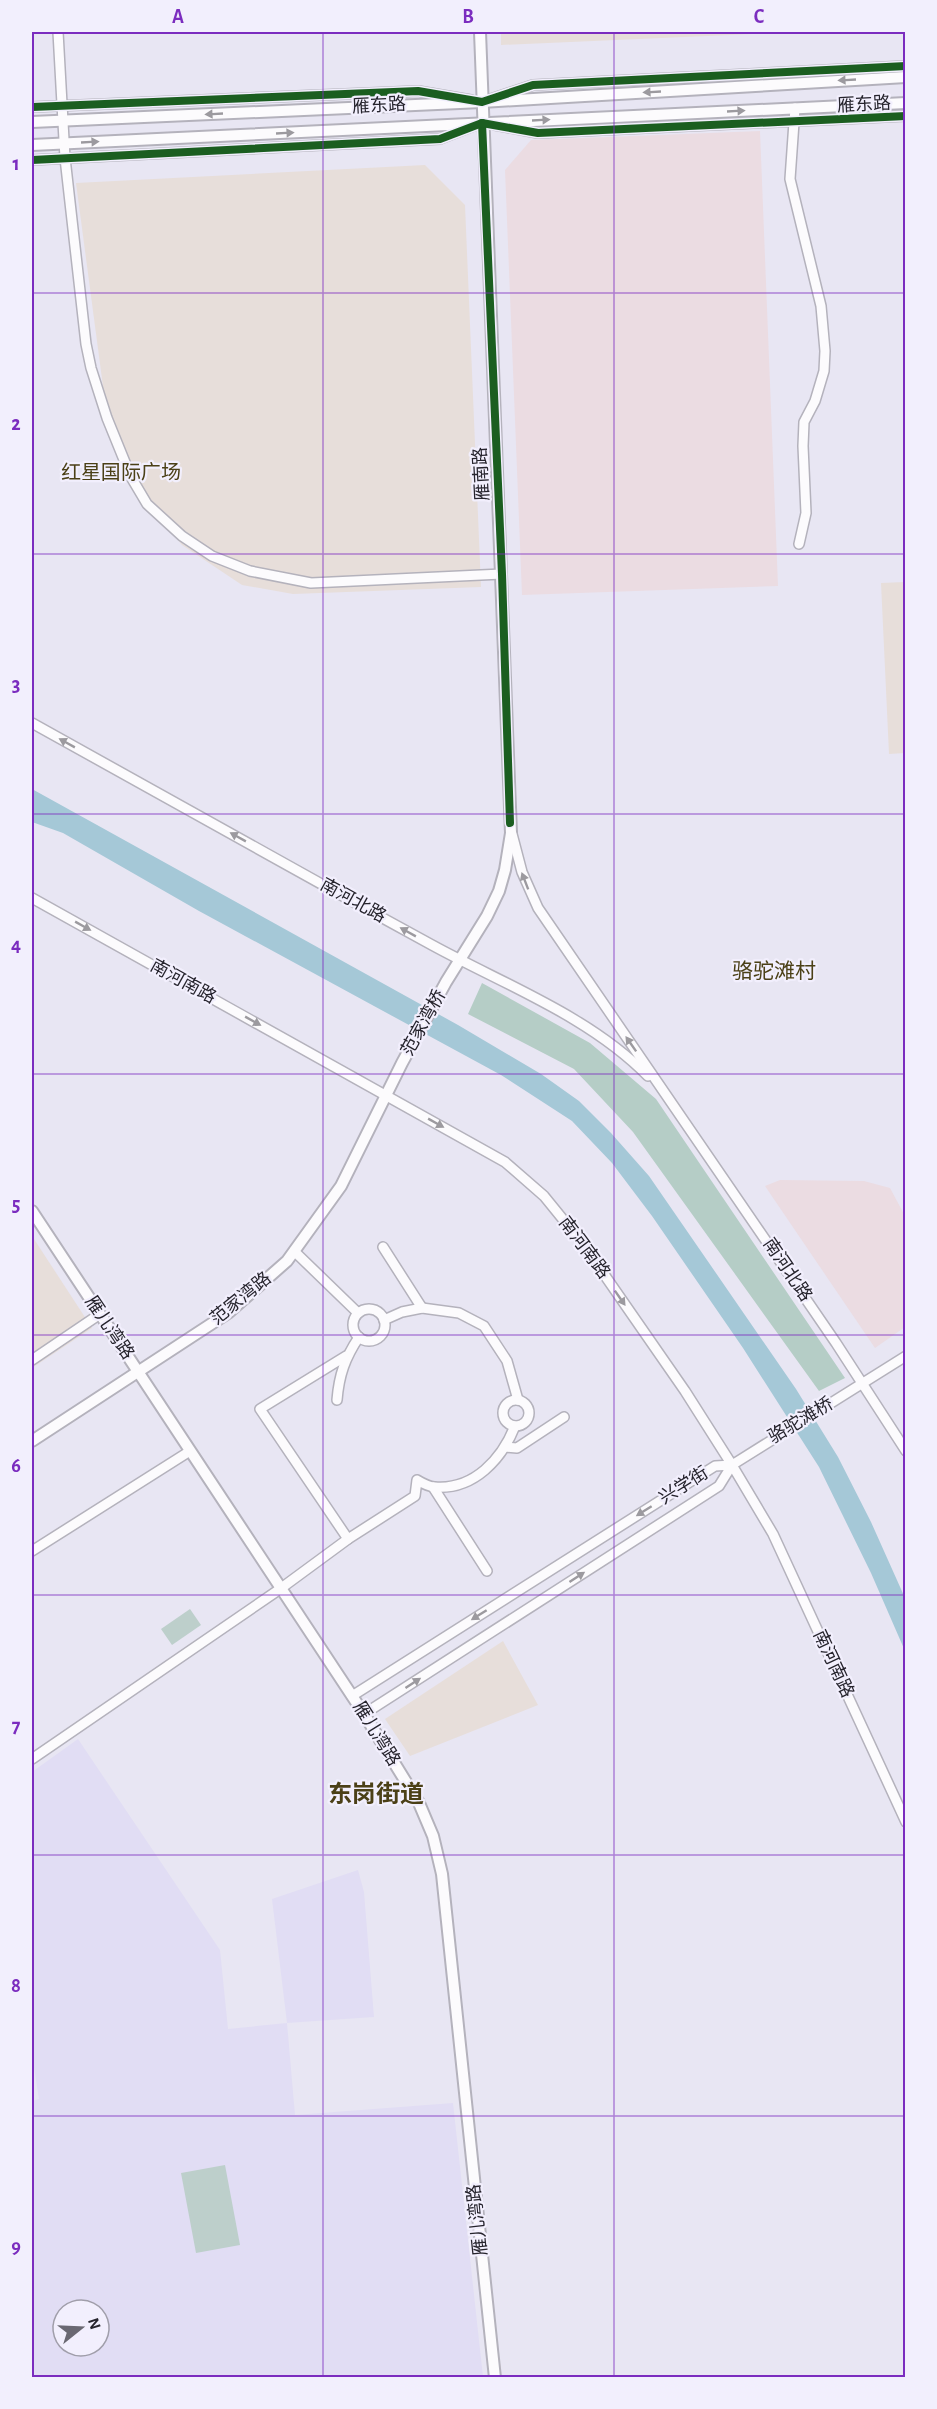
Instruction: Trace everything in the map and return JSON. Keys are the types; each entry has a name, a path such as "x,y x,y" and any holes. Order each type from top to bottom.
{"main road":[{"name":"雁南路","path":"446,982 487,916 499,891 509,849 510,823 480,32"},
{"name":"雁东路","path":"32,122 482,102 906,76"},
{"name":"雁东路","path":"32,145 906,103"},
{"name":"范家湾桥","path":"385,1095 446,982"},
{"name":"范家湾路","path":"32,1441 228,1313 287,1260 341,1186 385,1095"},
{"name":"雁儿湾路","path":"32,1211 364,1714 419,1803 433,1836 442,1874 495,2378"}],"street":[{"path":"58,32 64,159 86,344 91,368 117,444 131,477 147,504 182,536 212,556 250,571 311,583 502,574"},
{"path":"32,107 418,91 482,102 533,86 906,66"},
{"path":"795,108 790,178 821,306 825,351 824,371 815,401 804,422 806,513 799,544"},
{"path":"32,160 440,139 482,123 538,133 906,116"},
{"name":"南河北路","path":"32,723 590,1030 642,1071 664,1093"},
{"name":"南河北路","path":"510,823 522,872 538,908 704,1148 906,1451"},
{"name":"南河南路","path":"32,898 505,1162 544,1196 582,1244 685,1391 773,1534 906,1822"},
{"path":"383,1247 422,1308"},
{"path":"294,1251 358,1313"},
{"path":"384,1320 402,1312 422,1308 459,1313 484,1326 507,1361 518,1400"},
{"path":"371,1309 379,1313 384,1320 383,1333 376,1339 367,1341 359,1337 353,1326 358,1313 371,1309"},
{"path":"32,1360 100,1314"},
{"path":"337,1400 339,1377 346,1356 359,1337"},
{"path":"346,1356 260,1409 348,1539"},
{"name":"骆驼滩桥","path":"732,1465 906,1356"},
{"path":"518,1400 525,1404 529,1414 522,1424 515,1426 507,1422 503,1412 510,1402 518,1400"},
{"path":"505,1447 517,1448 564,1417"},
{"path":"433,1488 456,1485 477,1476 495,1461 515,1426"},
{"path":"32,1551 190,1451"},
{"name":"兴学街","path":"352,1696 715,1466 732,1465"},
{"name":"兴学街","path":"364,1714 720,1486 732,1465"},
{"path":"32,1759 280,1589 348,1539 415,1496 417,1480 433,1488 487,1571"}],"shaded area":[{"path":"501,32 799,32 501,45"},
{"path":"760,131 778,586 522,595 505,170 531,140"},
{"path":"425,165 465,205 481,587 293,594 242,585 182,545 137,490 108,424 76,183"},
{"path":"905,582 905,753 889,754 881,583"},
{"path":"780,1180 864,1181 890,1188 905,1216 905,1327 875,1348 765,1186"},
{"path":"32,1236 92,1328 32,1368"},
{"path":"190,1609 201,1625 172,1645 161,1629"},
{"path":"503,1641 538,1705 410,1756 385,1719"},
{"path":"78,1739 220,1950 228,2029 287,2023 295,2115 453,2103 483,2377 32,2377 32,2101 39,2099 32,2055 32,1772"},
{"path":"358,1870 364,1892 374,2017 287,2023 272,1899"},
{"path":"225,2165 240,2245 196,2253 181,2173"}],"green space":[{"path":"482,983 590,1043 656,1099 845,1378 819,1391 633,1132 574,1069 468,1014"}],"water":[{"path":"32,789 458,1025 541,1074 579,1101 649,1176 796,1389 838,1457 871,1522 905,1598 905,1651 871,1573 819,1467 743,1348 652,1216 612,1163 572,1121 501,1075 199,911 63,833 32,822"}],"cycle path":[{"path":"32,107 418,91 482,102 533,85 906,66"},
{"path":"32,160 440,139 482,123 538,133 906,116"},
{"path":"482,123 502,574 510,823"}],"district":[{"name":"红星国际广场","path":"121,473"},
{"name":"骆驼滩村","path":"774,971"},
{"name":"东岗街道","path":"376,1795"}]}
